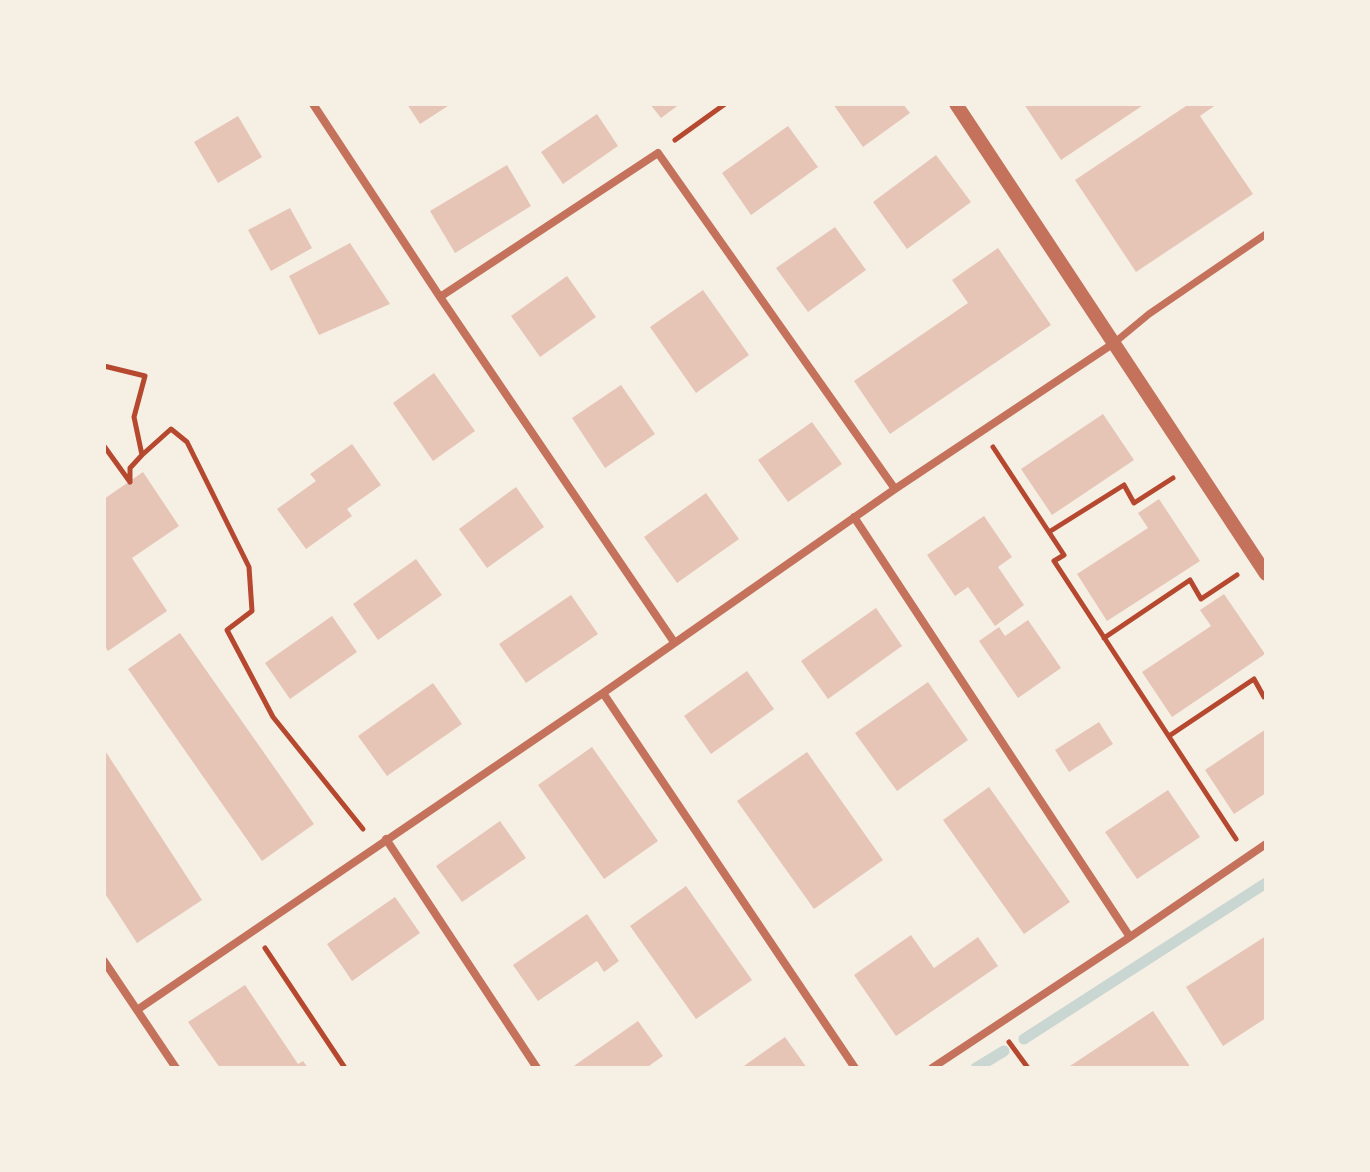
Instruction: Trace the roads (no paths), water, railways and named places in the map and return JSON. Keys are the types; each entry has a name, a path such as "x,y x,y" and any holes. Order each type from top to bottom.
{"street":[{"path":"313,104 674,642"},
{"path":"956,104 1262,568"},
{"path":"440,297 658,153 895,489"},
{"path":"137,1010 603,693 982,429 1114,343 1149,314 1266,234"},
{"path":"854,517 1130,937"},
{"path":"603,693 855,1068"},
{"path":"386,839 537,1068"},
{"path":"932,1068 1266,844"},
{"path":"104,961 176,1068"}],"waterway":[{"path":"1024,1039 1266,883"},
{"path":"976,1068 1004,1051"}]}
